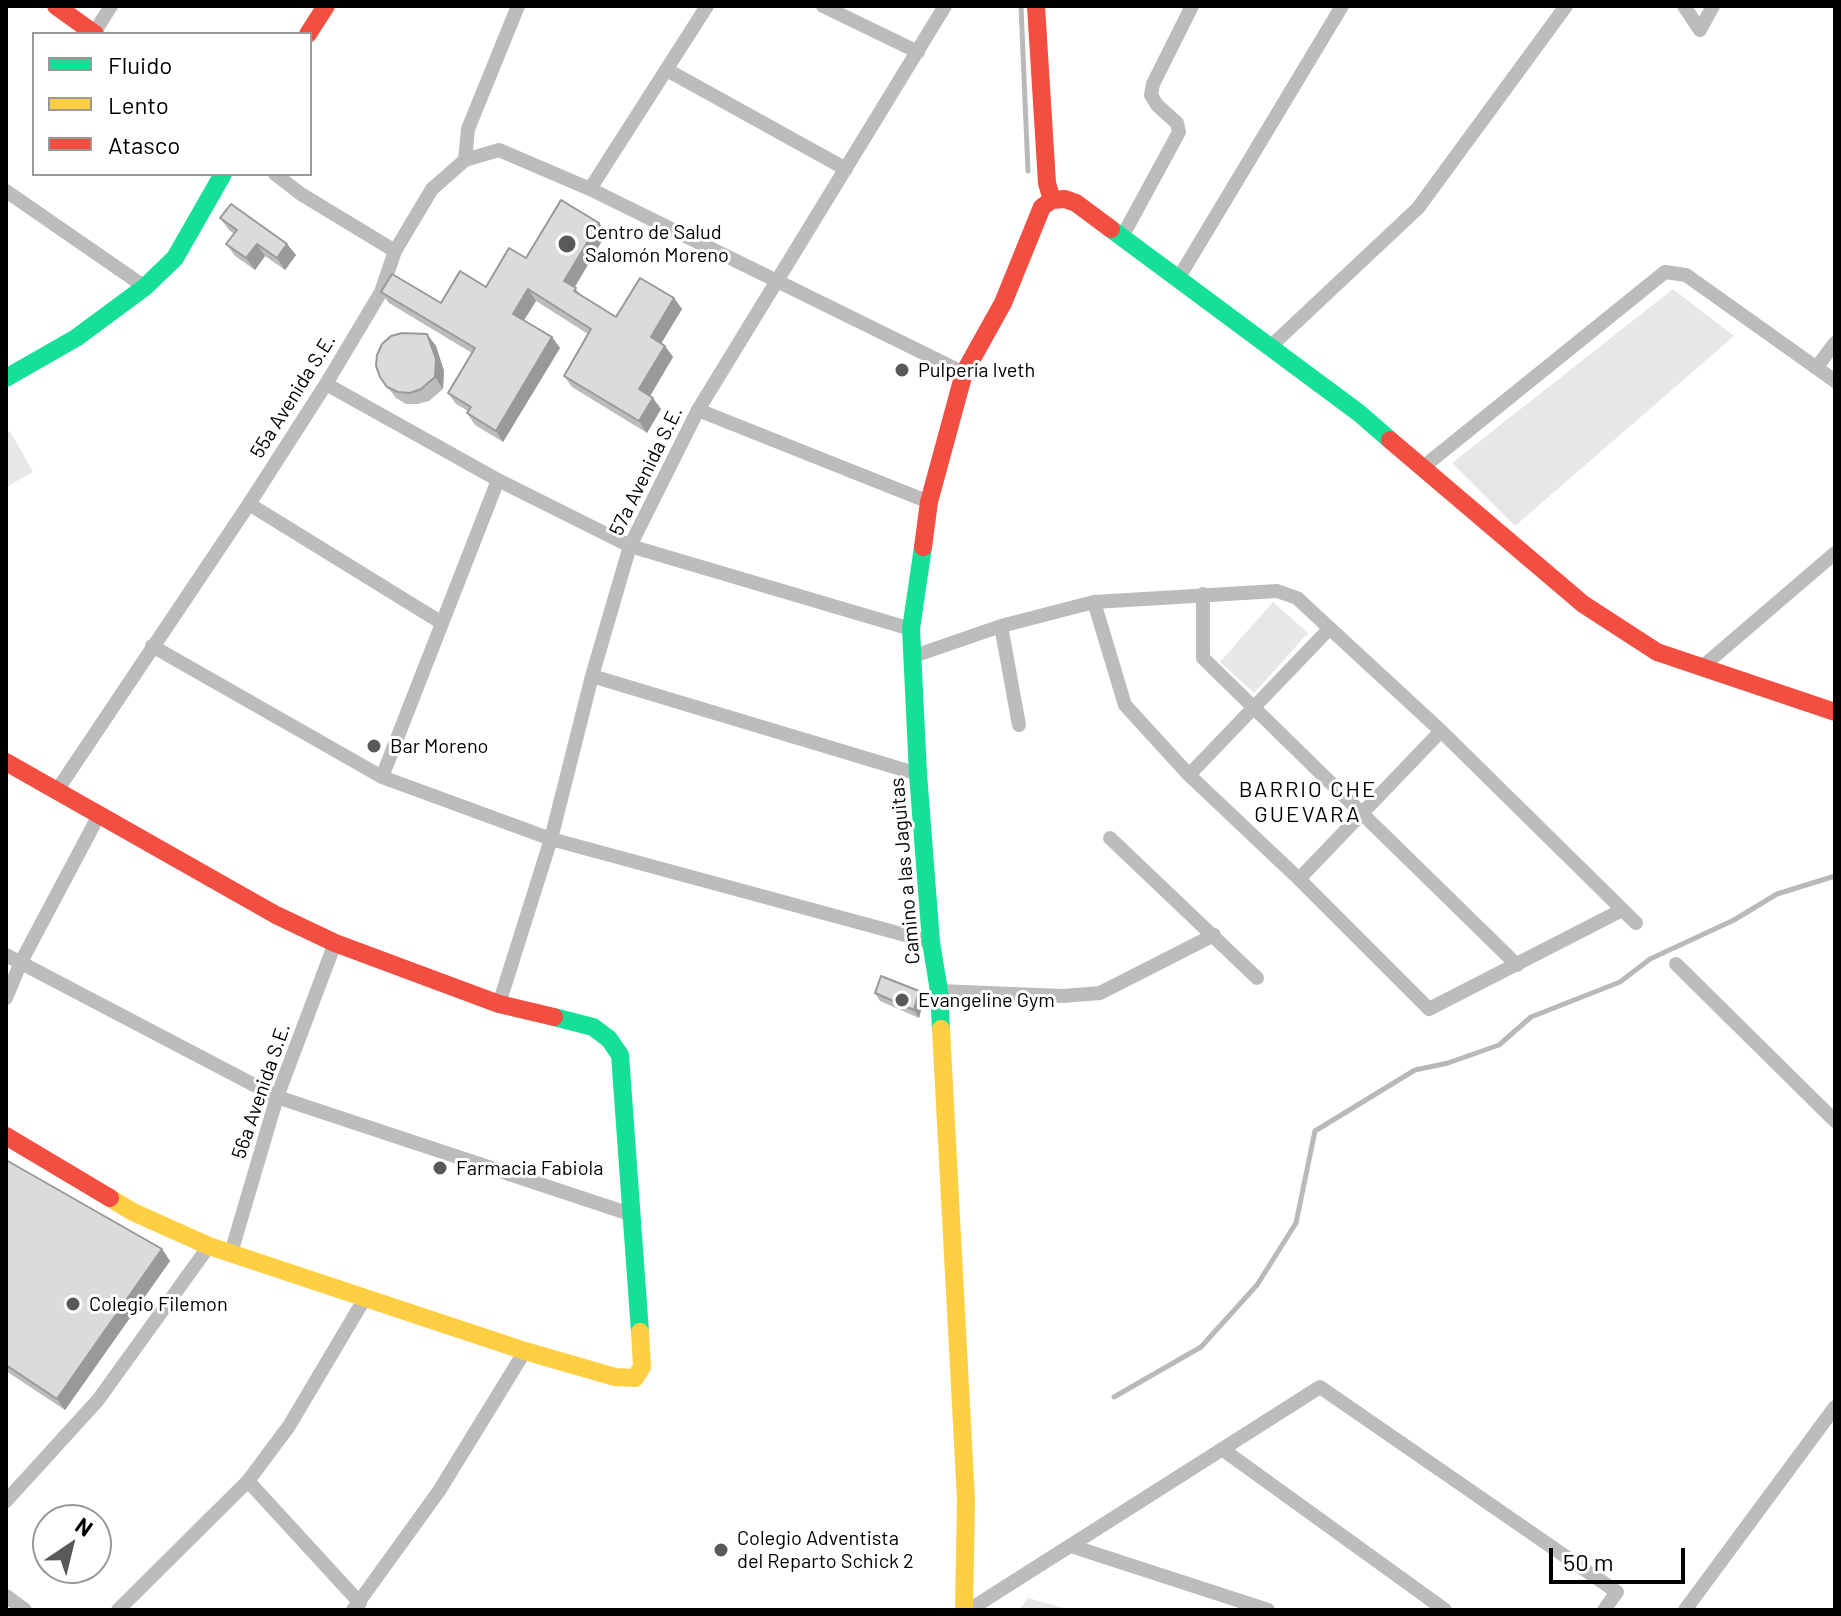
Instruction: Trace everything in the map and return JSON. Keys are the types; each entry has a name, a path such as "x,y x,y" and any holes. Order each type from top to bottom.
{"street":[{"path":"56,6 91,32"},
{"path":"95,32 111,6"},
{"path":"309,32 326,6"},
{"path":"518,6 468,129 465,160 499,150 590,189 964,373"},
{"path":"590,189 707,6"},
{"path":"823,6 918,52"},
{"name":"57a Avenida S.E.","path":"499,1004 551,839 592,676 630,546 698,410 945,6"},
{"path":"1036,6 1047,183 1052,200 1065,199 1076,203 1359,413 1583,604 1657,652 1835,712"},
{"path":"1122,237 1179,132 1177,123 1157,105 1151,95 1153,84 1192,6"},
{"path":"1178,279 1342,6"},
{"path":"1270,347 1418,208 1566,6"},
{"path":"1684,6 1700,30 1713,6"},
{"path":"667,70 846,169"},
{"name":"55a Avenida S.E.","path":"58,789 326,384 381,292 395,251 432,189 465,160"},
{"path":"6,378 76,338 145,287 175,258 222,176"},
{"path":"278,176 301,194 395,251"},
{"path":"6,191 145,287"},
{"name":"Camino a las Jaguitas","path":"966,1610 966,1500 939,991 931,942 918,774 911,629 929,502 964,373 1003,303 1034,222 1042,207 1052,200"},
{"path":"1422,468 1665,272 1686,275 1835,381"},
{"path":"1816,368 1835,343"},
{"path":"326,384 498,480 630,546 911,629"},
{"path":"698,410 929,502"},
{"path":"382,777 498,480"},
{"path":"249,504 442,623"},
{"path":"1702,667 1835,553"},
{"path":"914,656 1001,626 1094,602 1277,591 1297,598 1441,731 1636,923"},
{"path":"1203,594 1203,658 1517,965"},
{"path":"1094,602 1125,705 1189,775 1429,1009 1622,910"},
{"path":"1001,626 1019,725"},
{"path":"1189,775 1330,628"},
{"path":"152,646 382,777 551,839 931,942"},
{"path":"592,676 918,774"},
{"path":"1299,879 1441,731"},
{"path":"6,762 276,915 335,943 499,1004 593,1027 609,1039 620,1055 642,1367 635,1378 615,1377 525,1351 209,1246 133,1212 6,1136"},
{"path":"6,998 21,962 99,815"},
{"path":"1110,838 1257,978"},
{"path":"939,991 1063,996 1100,993 1214,935"},
{"name":"56a Avenida S.E.","path":"231,1253 277,1097 335,943"},
{"path":"6,955 277,1097 633,1215"},
{"path":"1676,964 1835,1121"},
{"path":"6,1501 98,1400 209,1246"},
{"path":"118,1610 248,1481 289,1426 365,1298"},
{"path":"248,1481 356,1606 439,1491 525,1351"},
{"path":"966,1610 1320,1387 1617,1592 1604,1610"},
{"path":"1685,1610 1835,1407"},
{"path":"1222,1449 1445,1610"},
{"path":"1071,1546 1268,1610"},
{"path":"6,1596 25,1610"}],"shaded area":[{"path":"1673,289 1734,336 1515,526 1452,463"},
{"path":"10,431 33,472 6,487 6,433"},
{"path":"1273,602 1308,633 1254,693 1220,662"},
{"path":"1028,1598 1071,1610 1019,1610"}],"building":[{"path":"561,200 599,223 564,281 576,288 574,291 616,317 640,278 674,298 651,337 665,346 639,389 653,398 639,421 564,376 591,329 528,289 513,314 552,337 496,431 467,413 471,407 448,393 475,348 381,292 392,274 441,303 460,271 486,287 509,248 526,258"},
{"path":"231,204 287,244 277,258 257,244 246,258 226,244 237,230 220,218"},
{"path":"427,334 436,359 435,377 421,389 410,393 387,387 376,366 382,344 391,336"},
{"path":"881,976 919,991 914,1010 875,993"},
{"name":"Colegio Filemon","path":"6,1160 162,1249 57,1399 6,1365"}],"waterway":[{"path":"1021,6 1028,171"},
{"path":"1114,1397 1201,1347 1257,1285 1296,1223 1315,1131 1415,1070 1448,1063 1499,1045 1531,1017 1620,982 1650,959 1734,920 1777,894 1835,876"}],"traffic: fast":[{"path":"6,378 76,338 145,287 175,258 222,176"},
{"path":"1111,229 1359,413 1390,440"},
{"path":"923,547 911,629 918,774 941,1029"},
{"path":"554,1017 593,1027 609,1039 620,1055 640,1332"}],"traffic: slow":[{"path":"941,1029 966,1500 964,1610"},
{"path":"110,1198 133,1212 209,1246 525,1351 615,1377 635,1378 642,1367 640,1332"}],"traffic: jam":[{"path":"56,6 92,32"},
{"path":"309,32 326,6"},
{"path":"1036,6 1047,183 1052,200"},
{"path":"923,547 929,502 964,373 1003,303 1042,207 1052,200 1065,199 1076,203 1111,229"},
{"path":"1390,440 1583,604 1657,652 1835,712"},
{"path":"6,762 276,915 335,943 499,1004 554,1017"},
{"path":"6,1136 110,1198"}],"place":[{"name":"Centro de Salud Salomón Moreno","path":"567,244"},
{"name":"Pulpería Iveth","path":"902,370"},
{"name":"Bar Moreno","path":"374,746"},
{"name":"Evangeline Gym","path":"902,1000"},
{"name":"Farmacia Fabiola","path":"440,1168"},
{"name":"Colegio Filemon","path":"73,1304"},
{"name":"Colegio Adventista del Reparto Schick 2","path":"721,1550"}],"district":[{"name":"BARRIO CHE GUEVARA","path":"1308,802"}]}
